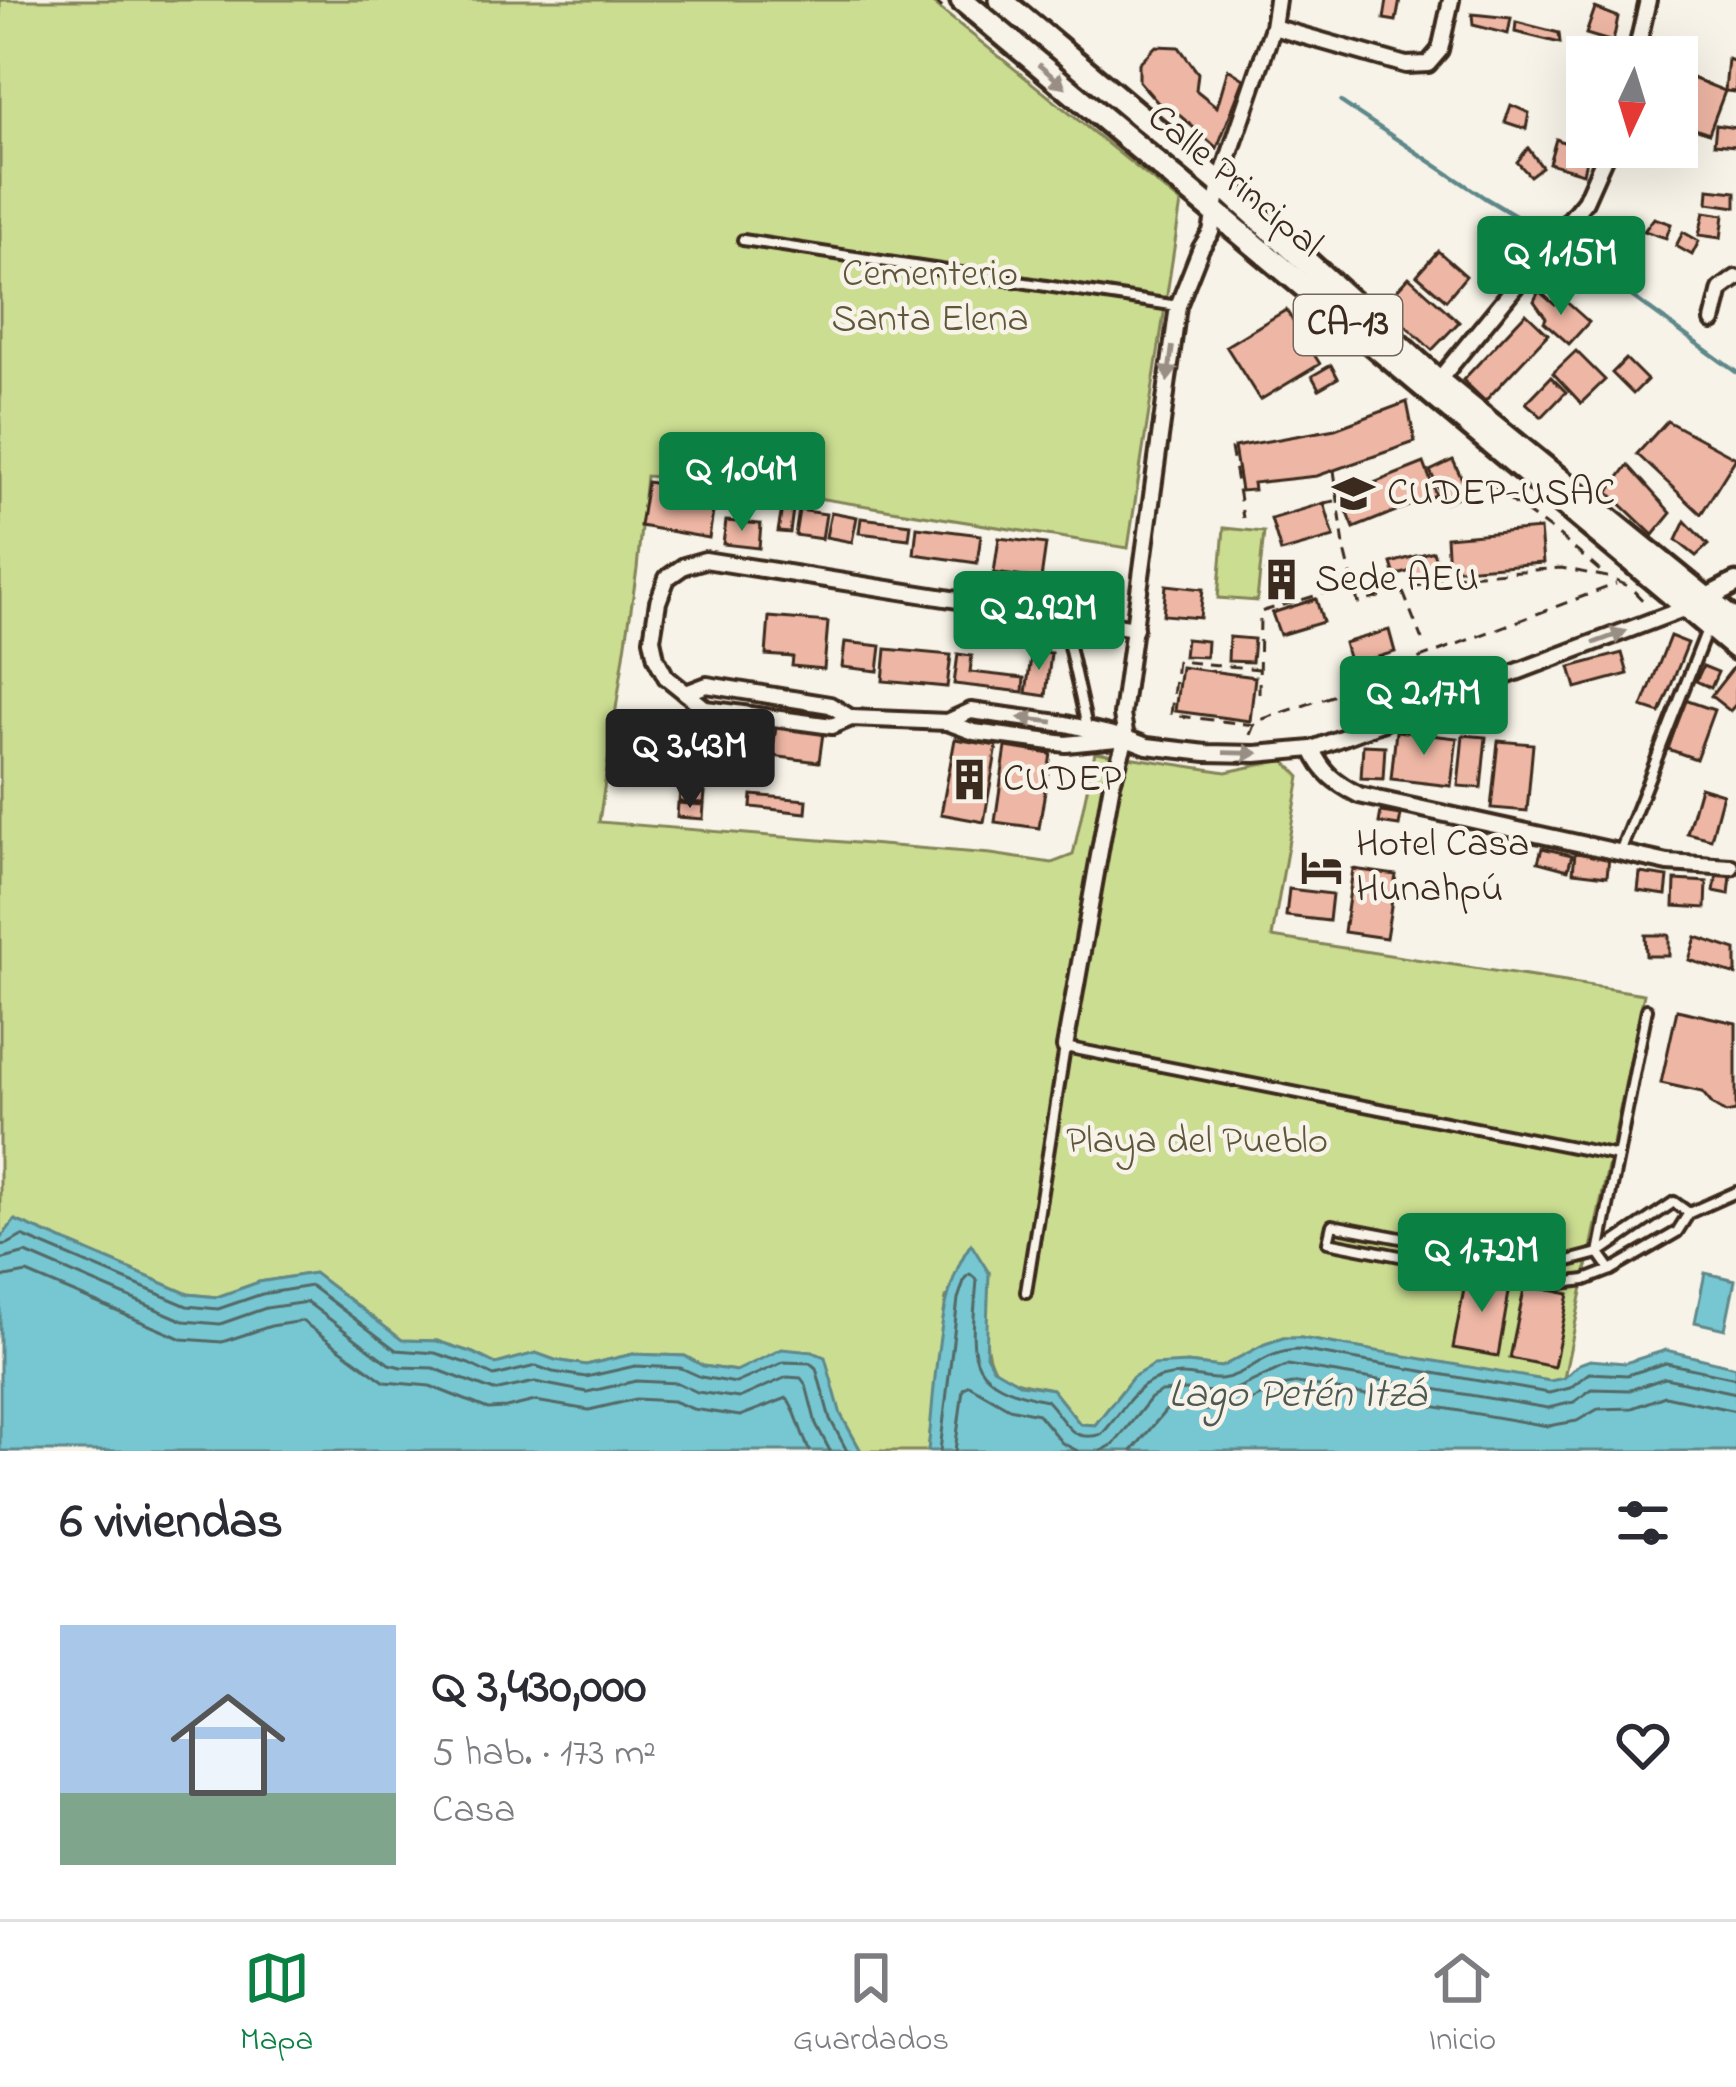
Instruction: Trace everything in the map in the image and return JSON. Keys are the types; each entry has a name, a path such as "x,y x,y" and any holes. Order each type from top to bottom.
{"main road":[{"name":"Calle Principal","path":"962,0 1215,214 1697,603 1736,622"},
{"name":"Calle Principal","path":"1000,0 1220,183 1438,381 1697,603 1709,626 1736,648"}],"street":[{"path":"1065,1047 1112,783 1126,738 1122,716 1178,306 1211,232 1220,183 1273,27 1277,0"},
{"path":"1273,27 1406,64 1428,64 1440,50 1451,0"},
{"path":"1640,36 1648,0"},
{"path":"1438,381 1585,201 1600,168"},
{"path":"1713,321 1721,289 1736,278"},
{"path":"1126,738 1066,744 974,732 946,722 851,718 832,726 706,709 666,676 652,639 667,578 705,560 1135,628"},
{"path":"946,722 971,711 1206,753 1312,749 1660,619 1736,583"},
{"path":"686,693 707,685 830,705 851,718"},
{"path":"1312,749 1321,769 1359,795 1668,863 1731,867"}],"lane":[{"path":"743,240 1178,306"},
{"path":"1062,616 1088,729"},
{"path":"1620,852 1709,626"},
{"path":"1611,1270 1598,1253 1647,1009"},
{"path":"1026,1292 1065,1047 1618,1156"},
{"path":"1688,1213 1674,1202 1598,1253 1562,1263 1332,1225 1328,1242 1555,1284 1611,1270 1677,1232 1688,1213 1736,1192"},
{"path":"1460,1268 1464,1250"}],"path":[{"path":"1231,448 1243,518"},
{"path":"1334,470 1358,603 1454,576 1561,568 1630,587 1660,619"},
{"path":"1472,485 1484,481 1607,577"},
{"path":"1324,503 1337,501"},
{"path":"1250,735 1260,720 1374,682 1415,659 1620,583"},
{"path":"1259,694 1260,612 1354,585"},
{"path":"1402,591 1422,640"},
{"path":"1254,725 1172,715 1178,661 1259,670"}],"green space":[{"path":"0,0 929,0 1181,203 1128,548 712,481 646,476 599,822 1052,863 1073,855 1095,752 1226,772 1284,760 1300,777 1272,937 1644,994 1564,1378 1550,1382 1283,1338 1221,1367 1187,1363 1133,1377 1095,1425 1080,1424 1052,1389 1008,1378 991,1362 986,1324 989,1273 946,1297 928,1451 861,1451 841,1415 737,1371 703,1366 685,1356 633,1354 586,1365 536,1353 496,1364 437,1341 402,1340 314,1273 259,1282 217,1297 188,1294 15,1220 0,1239"},
{"path":"1224,528 1264,532 1257,601 1218,598"}],"water":[{"path":"15,1220 188,1294 217,1297 259,1282 314,1273 402,1340 437,1341 496,1364 536,1353 586,1365 633,1354 685,1356 703,1366 736,1371 782,1349 813,1352 825,1357 841,1415 861,1451 0,1451 0,1239"},
{"name":"Lago Petén Itzá","path":"971,1244 989,1273 986,1355 993,1368 1021,1384 1052,1389 1080,1424 1095,1425 1133,1377 1153,1365 1221,1367 1283,1338 1550,1381 1564,1378 1590,1360 1625,1363 1666,1350 1736,1367 1736,1451 928,1451 944,1315 959,1264"},
{"path":"1705,1273 1735,1280 1725,1329 1695,1322"}],"building":[{"path":"1387,0 1400,0 1396,21 1384,19"},
{"path":"1595,8 1618,17 1614,36 1586,34"},
{"path":"1472,14 1511,18 1508,34 1473,25"},
{"path":"1516,22 1559,33 1560,43 1515,32"},
{"path":"1156,46 1179,47 1198,73 1196,90 1217,107 1228,69 1244,79 1217,148 1170,107 1158,103 1139,81 1139,63"},
{"path":"1728,59 1736,62 1736,92 1725,91"},
{"path":"1698,80 1725,91 1709,133 1698,129"},
{"path":"1511,105 1529,113 1526,129 1505,122"},
{"path":"1716,125 1736,128 1736,146 1714,144"},
{"path":"1556,139 1566,143 1566,168 1549,163"},
{"path":"1528,148 1542,167 1530,176 1517,162"},
{"path":"1709,189 1736,192 1736,207 1708,203"},
{"path":"1704,212 1724,215 1721,238 1699,235"},
{"path":"1654,218 1671,224 1666,238 1644,231"},
{"path":"1683,232 1699,241 1692,255 1676,246"},
{"path":"1438,251 1466,276 1446,300 1417,275"},
{"path":"1409,277 1459,322 1432,350 1383,305"},
{"path":"1539,291 1555,305 1562,298 1589,322 1569,344 1544,322 1534,301"},
{"path":"1286,310 1320,364 1260,400 1226,346"},
{"path":"1526,313 1548,334 1485,401 1463,380"},
{"path":"1576,351 1605,380 1581,403 1553,373"},
{"path":"1626,359 1647,380 1633,394 1612,373"},
{"path":"1331,365 1338,378 1319,389 1312,376"},
{"path":"1551,377 1566,392 1542,417 1526,403"},
{"path":"1407,402 1415,442 1317,476 1253,483 1254,490 1241,491 1234,447 1335,429"},
{"path":"1667,421 1736,458 1701,514 1637,454"},
{"path":"1453,460 1468,492 1445,503 1430,471"},
{"path":"1424,463 1436,495 1354,528 1341,496"},
{"path":"1628,465 1671,513 1653,535 1608,492"},
{"path":"647,482 716,493 709,538 640,526"},
{"path":"1324,503 1334,537 1281,552 1271,519"},
{"path":"782,508 793,509 790,533 778,532"},
{"path":"799,510 826,514 822,539 795,535"},
{"path":"831,512 857,517 852,542 826,537"},
{"path":"861,518 911,524 909,539 859,533"},
{"path":"726,521 761,524 759,548 723,544"},
{"path":"1685,521 1708,545 1696,556 1676,540"},
{"path":"917,527 981,535 977,563 914,554"},
{"path":"1540,529 1543,563 1448,570 1446,537"},
{"path":"999,538 1046,544 1041,579 994,573"},
{"path":"1433,551 1440,574 1414,582 1411,571 1395,576 1391,563"},
{"name":"Sede AEU","path":"1290,566 1296,589 1272,595 1266,572"},
{"path":"1166,585 1203,589 1200,618 1163,615"},
{"path":"1316,599 1323,622 1280,635 1272,613"},
{"path":"769,617 828,622 824,669 792,666 793,657 766,655"},
{"path":"1389,630 1395,652 1350,665 1344,643"},
{"path":"1670,636 1688,643 1660,713 1642,707"},
{"path":"1229,637 1254,639 1252,662 1228,661"},
{"path":"1186,639 1207,641 1206,657 1184,656"},
{"path":"845,642 881,646 878,671 842,667"},
{"path":"886,649 951,655 947,687 883,681"},
{"path":"1032,650 1051,653 1046,696 1026,693"},
{"path":"1622,653 1628,674 1576,688 1570,667"},
{"path":"958,654 972,656 970,672 1024,678 1023,692 954,684"},
{"path":"1736,664 1736,704 1730,711 1711,696"},
{"path":"1703,666 1718,672 1711,688 1696,681"},
{"path":"1181,667 1255,677 1250,721 1175,711"},
{"path":"1685,700 1714,710 1696,759 1668,749"},
{"path":"691,714 722,716 719,747 689,737"},
{"path":"735,722 763,724 761,747 733,745"},
{"path":"776,727 823,733 819,762 772,756"},
{"path":"1396,731 1457,738 1451,786 1391,779"},
{"path":"1463,735 1486,737 1481,788 1458,786"},
{"name":"CUDEP","path":"955,739 997,746 984,822 941,814"},
{"path":"1498,741 1533,744 1527,811 1491,808"},
{"path":"1363,745 1385,746 1383,779 1361,778"},
{"path":"1006,747 1051,754 1039,828 995,822"},
{"path":"1700,787 1723,794 1711,839 1687,833"},
{"path":"680,792 705,793 704,803 679,802"},
{"path":"752,795 807,800 806,813 751,807"},
{"path":"678,803 704,805 703,819 677,817"},
{"path":"1381,812 1401,815 1399,826 1379,823"},
{"path":"1542,848 1572,855 1568,870 1538,862"},
{"path":"1575,853 1609,857 1607,876 1573,872"},
{"path":"1353,869 1396,875 1386,938 1344,932"},
{"path":"1640,873 1668,877 1666,895 1638,891"},
{"path":"1717,874 1731,876 1729,894 1714,891"},
{"path":"1675,880 1707,882 1706,908 1674,906"},
{"path":"1289,889 1332,894 1329,921 1286,916"},
{"path":"1645,935 1669,935 1669,956 1646,956"},
{"path":"1696,937 1736,950 1736,975 1689,960"},
{"path":"1677,1010 1736,1023 1736,1111 1726,1113 1702,1092 1661,1083"},
{"path":"1467,1273 1511,1281 1498,1356 1453,1348"},
{"path":"1525,1285 1569,1294 1554,1367 1510,1358"}],"waterway":[{"path":"1341,102 1544,233"},
{"path":"1578,257 1736,372"}],"place":[{"name":"CUDEP-USAC","path":"1353,494"},
{"name":"Sede AEU","path":"1281,580"},
{"name":"CUDEP","path":"969,780"},
{"name":"Hotel Casa Hunahpú","path":"1322,867"}],"park label":[{"name":"Cementerio Santa Elena","path":"930,298"},
{"name":"Playa del Pueblo","path":"1197,1142"}]}
